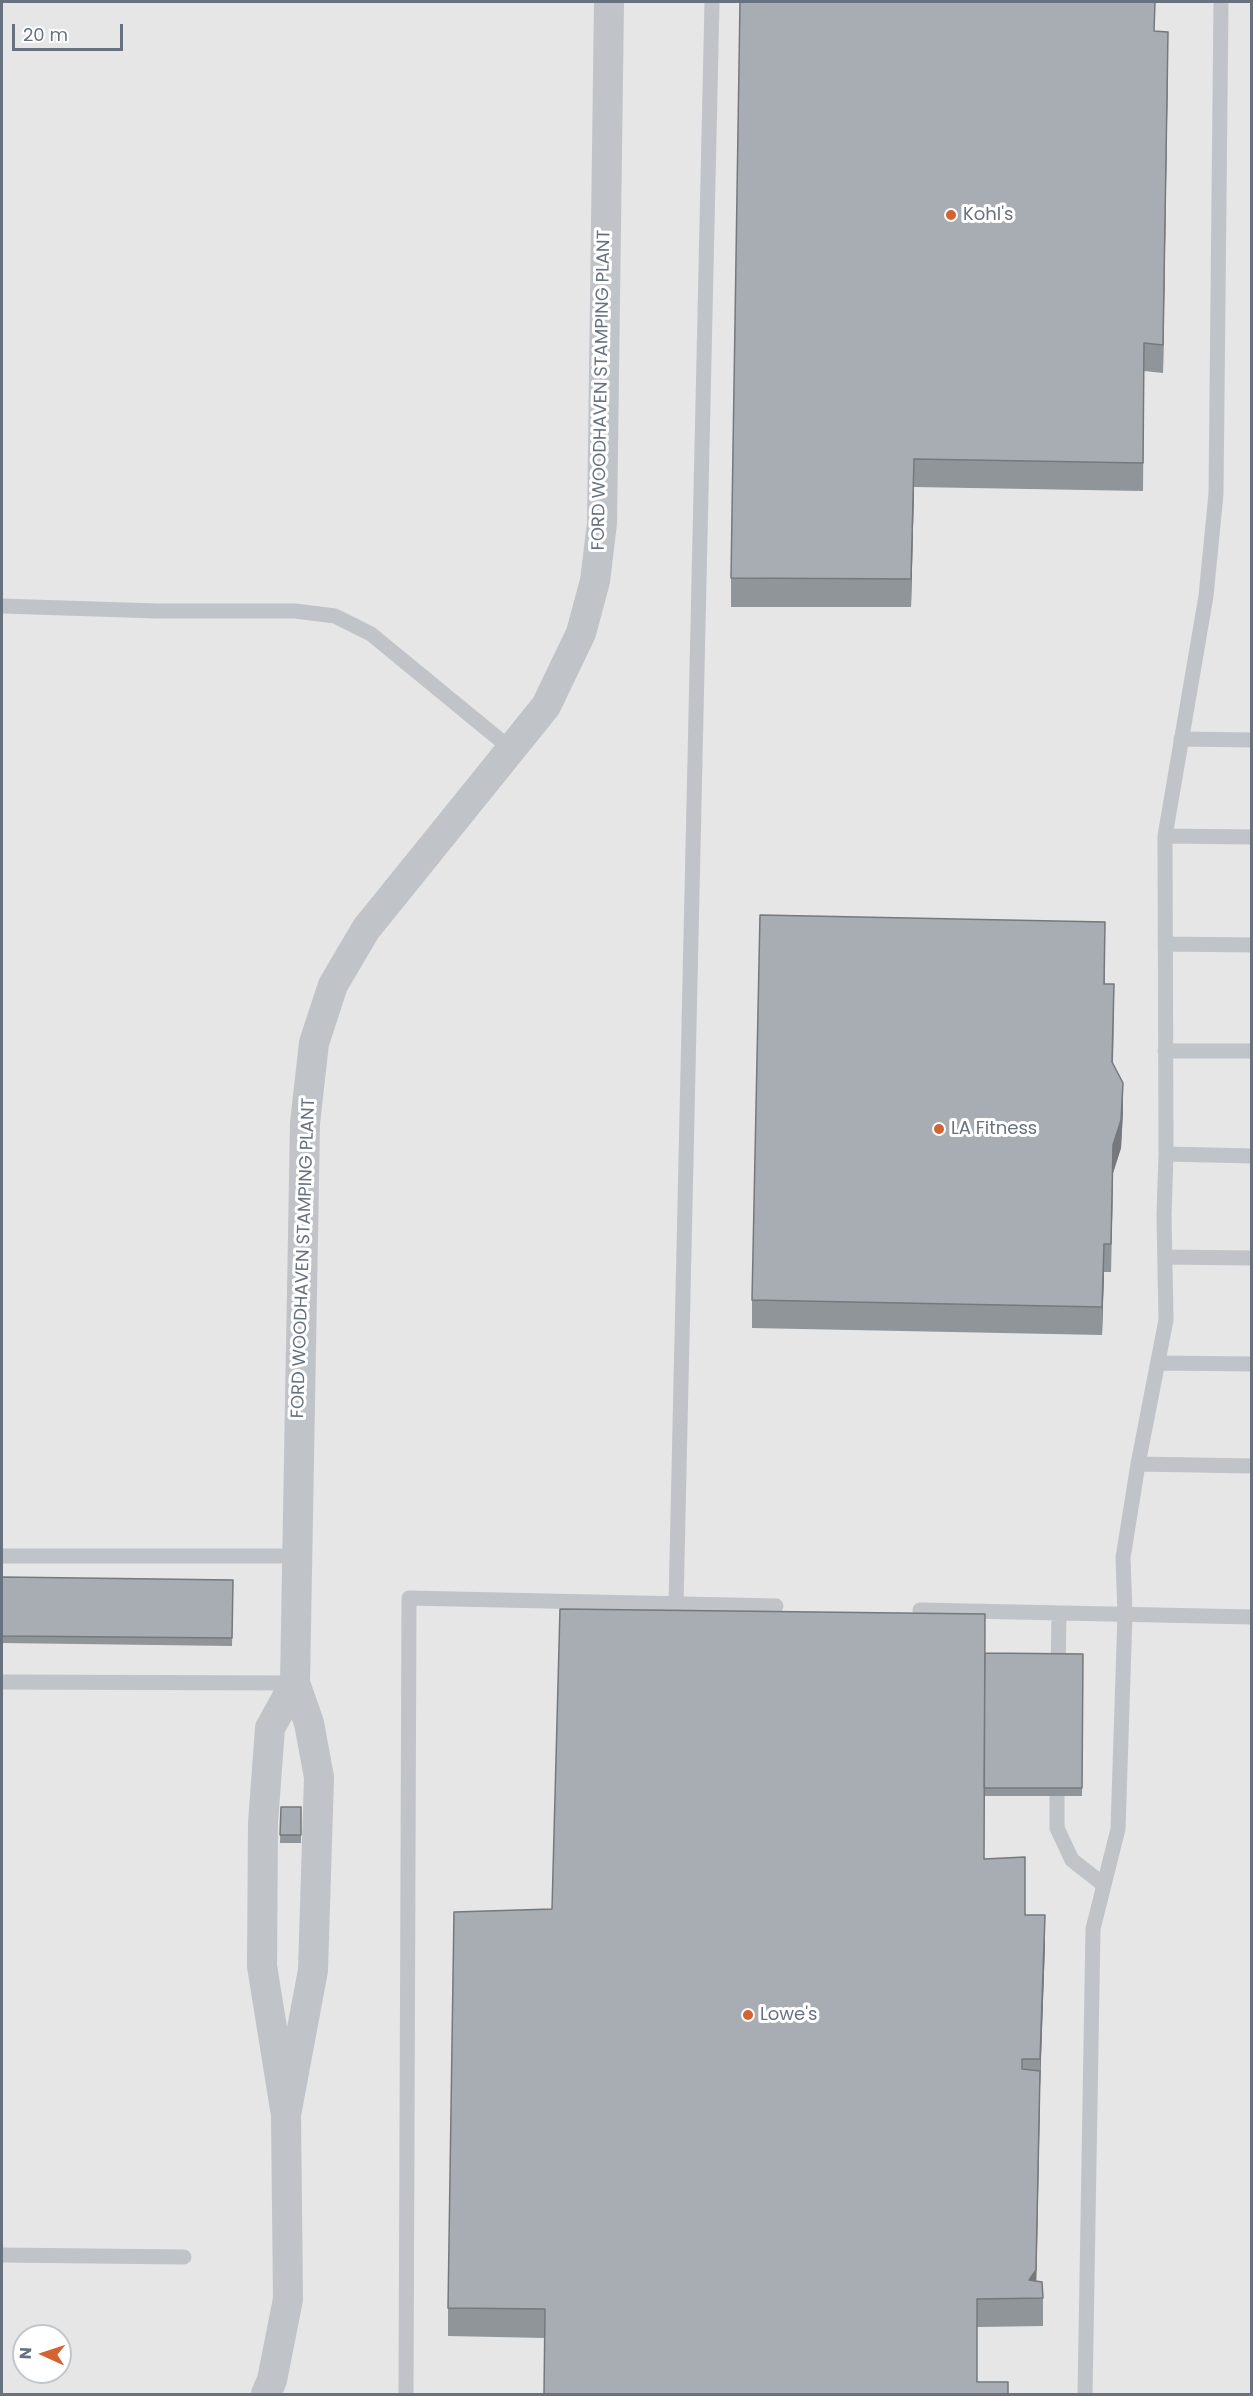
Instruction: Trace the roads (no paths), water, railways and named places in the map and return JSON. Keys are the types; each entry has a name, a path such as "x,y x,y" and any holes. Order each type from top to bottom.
{"street":[{"name":"FORD WOODHAVEN STAMPING PLANT","path":"286,2115 313,1970 319,1777 309,1723 295,1683 304,1123 314,1043 333,985 366,929 546,706 581,633 595,581 602,523 609,2"},
{"name":"FORD WOODHAVEN STAMPING PLANT","path":"266,2394 272,2380 288,2300 286,2115 262,1966 263,1823 270,1728 295,1683"}],"lane":[{"path":"676,1604 712,2"},
{"path":"1085,2394 1093,1929 1118,1829 1125,1614 1123,1558 1138,1464 1166,1320 1165,836 1206,596 1216,494 1221,2"},
{"path":"2,606 157,611 295,611 335,616 371,634 511,749"},
{"path":"1181,739 1251,740"},
{"path":"1165,836 1251,837"},
{"path":"1165,944 1251,945"},
{"path":"1165,1051 1251,1051"},
{"path":"1166,1154 1251,1156"},
{"path":"1165,1257 1251,1258"},
{"path":"1158,1363 1251,1364"},
{"path":"1138,1464 1251,1466"},
{"path":"2,1556 297,1556"},
{"path":"406,2394 409,1598 776,1606"},
{"path":"920,1610 1251,1617"},
{"path":"1058,1684 1059,1613"},
{"path":"2,1682 295,1683"},
{"path":"1058,1768 1057,1828 1072,1860 1104,1886"},
{"path":"2,2255 184,2258"}],"place":[{"name":"Kohl's","path":"951,215"},
{"name":"LA Fitness","path":"939,1129"},
{"name":"Lowe's","path":"748,2015"}]}
